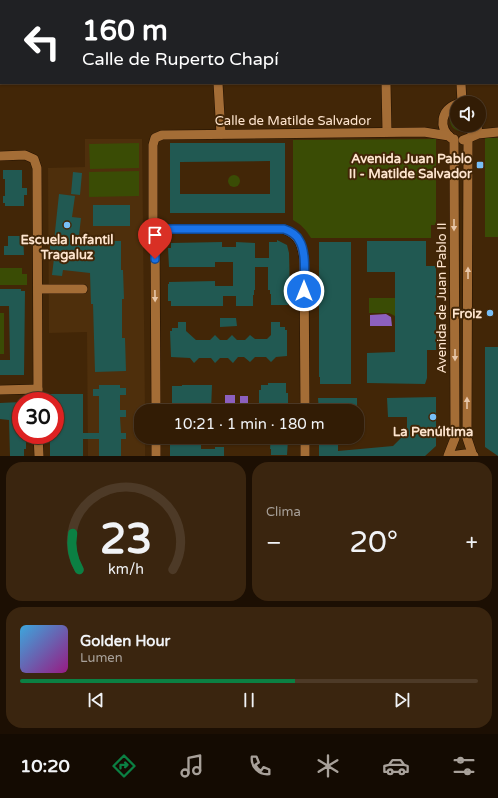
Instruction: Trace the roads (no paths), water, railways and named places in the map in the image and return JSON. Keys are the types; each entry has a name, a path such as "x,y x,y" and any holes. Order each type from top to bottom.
{"street":[{"path":"218,84 221,134"},
{"path":"386,84 387,132"},
{"path":"461,84 462,96"},
{"path":"424,132 439,125 447,110 450,108"},
{"name":"Avenida de Juan Pablo II","path":"443,119 444,128 452,138 455,438 449,456"},
{"path":"486,128 498,131"},
{"path":"470,138 478,134 498,131"},
{"name":"Calle de Matilde Salvador","path":"155,229 153,222 153,145 155,138 162,135 424,132 461,140 470,138"},
{"path":"470,138 475,132"},
{"name":"Avenida de Juan Pablo II","path":"470,138 467,438 473,456"},
{"path":"0,156 25,155 34,159 37,168 38,289 38,389 0,390"},
{"path":"156,404 155,229 284,229 299,239 304,260 305,404"},
{"path":"38,289 83,289"},
{"path":"38,444 39,456"},
{"path":"156,444 156,456"},
{"path":"305,444 305,456"},
{"path":"449,456 465,454 473,456"}],"place":[{"name":"Avenida Juan Pablo II - Matilde Salvador","path":"480,165"},
{"name":"Escuela Infantil Tragaluz","path":"67,225"},
{"name":"Froiz","path":"490,313"},
{"name":"La Penúltima","path":"433,417"}]}
